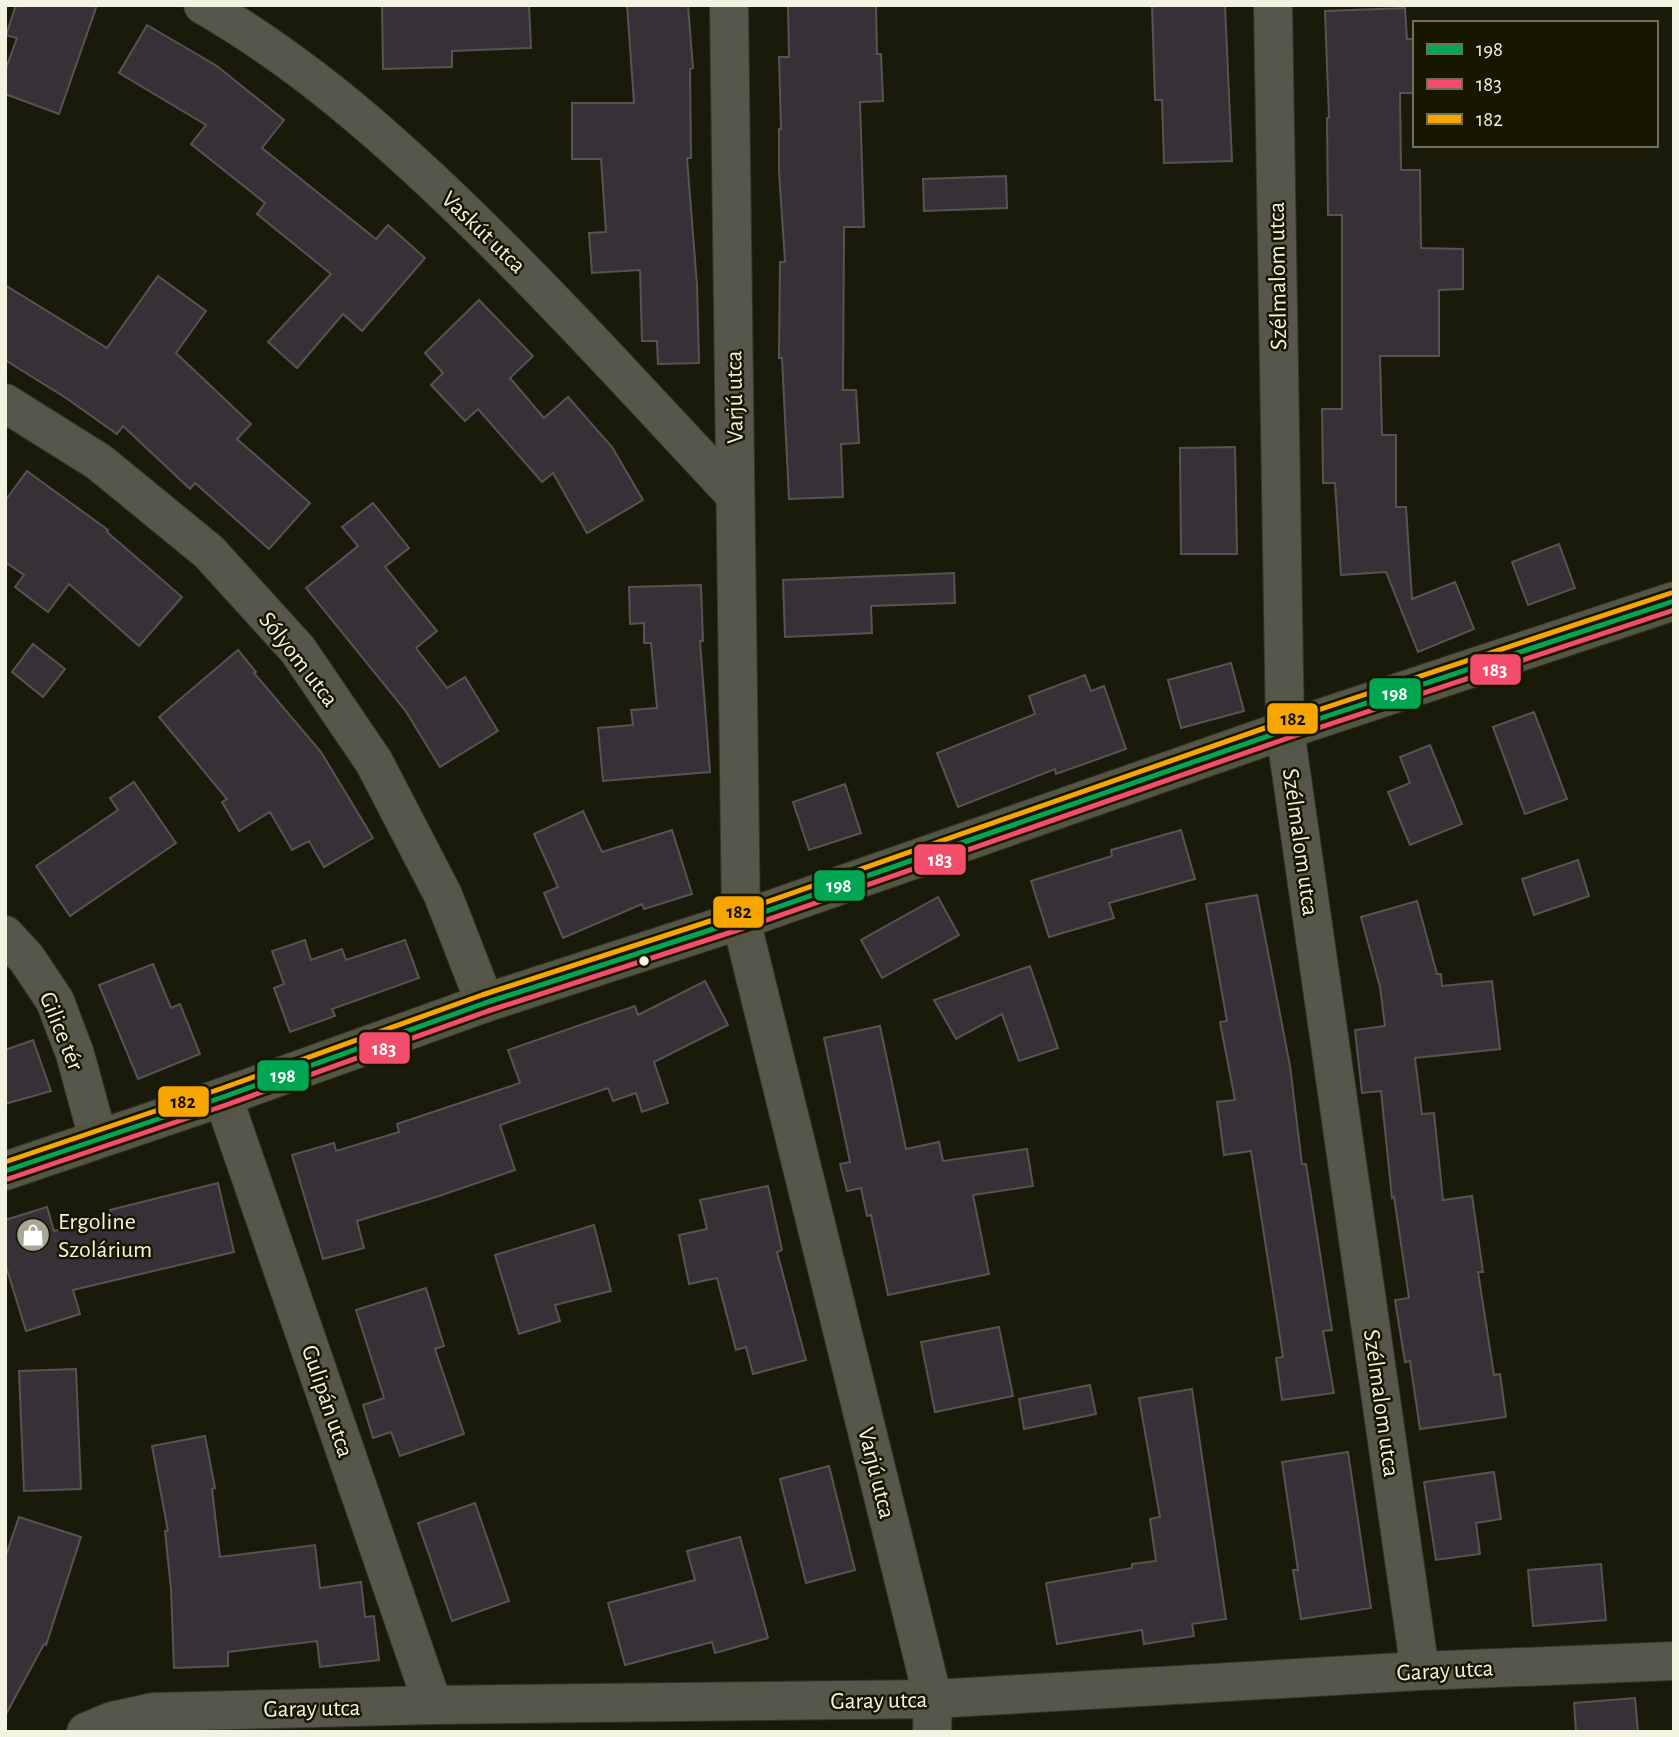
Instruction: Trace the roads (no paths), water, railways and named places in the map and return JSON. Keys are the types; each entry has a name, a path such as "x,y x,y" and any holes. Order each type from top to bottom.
{"main road":[{"path":"5,1171 223,1097 485,1003 741,920 1285,730 1674,601"}],"street":[{"name":"Vaskút utca","path":"203,5 289,59 352,109 419,169 512,258 735,495"},
{"name":"Varjú utca","path":"729,5 741,920 933,1716"},
{"name":"Szélmalom utca","path":"1273,5 1285,730 1420,1671"},
{"name":"Sólyom utca","path":"5,403 99,462 209,552 298,650 374,762 443,895 485,1003"},
{"name":"Gilice tér","path":"5,936 27,959 55,1001 75,1054 99,1138"},
{"name":"Gulipán utca","path":"223,1097 433,1705"},
{"name":"Garay utca","path":"86,1732 112,1721 153,1712 433,1705 933,1716 1420,1671 1674,1661"}],"place":[{"name":"Ergoline Szolárium","path":"33,1235"}]}
